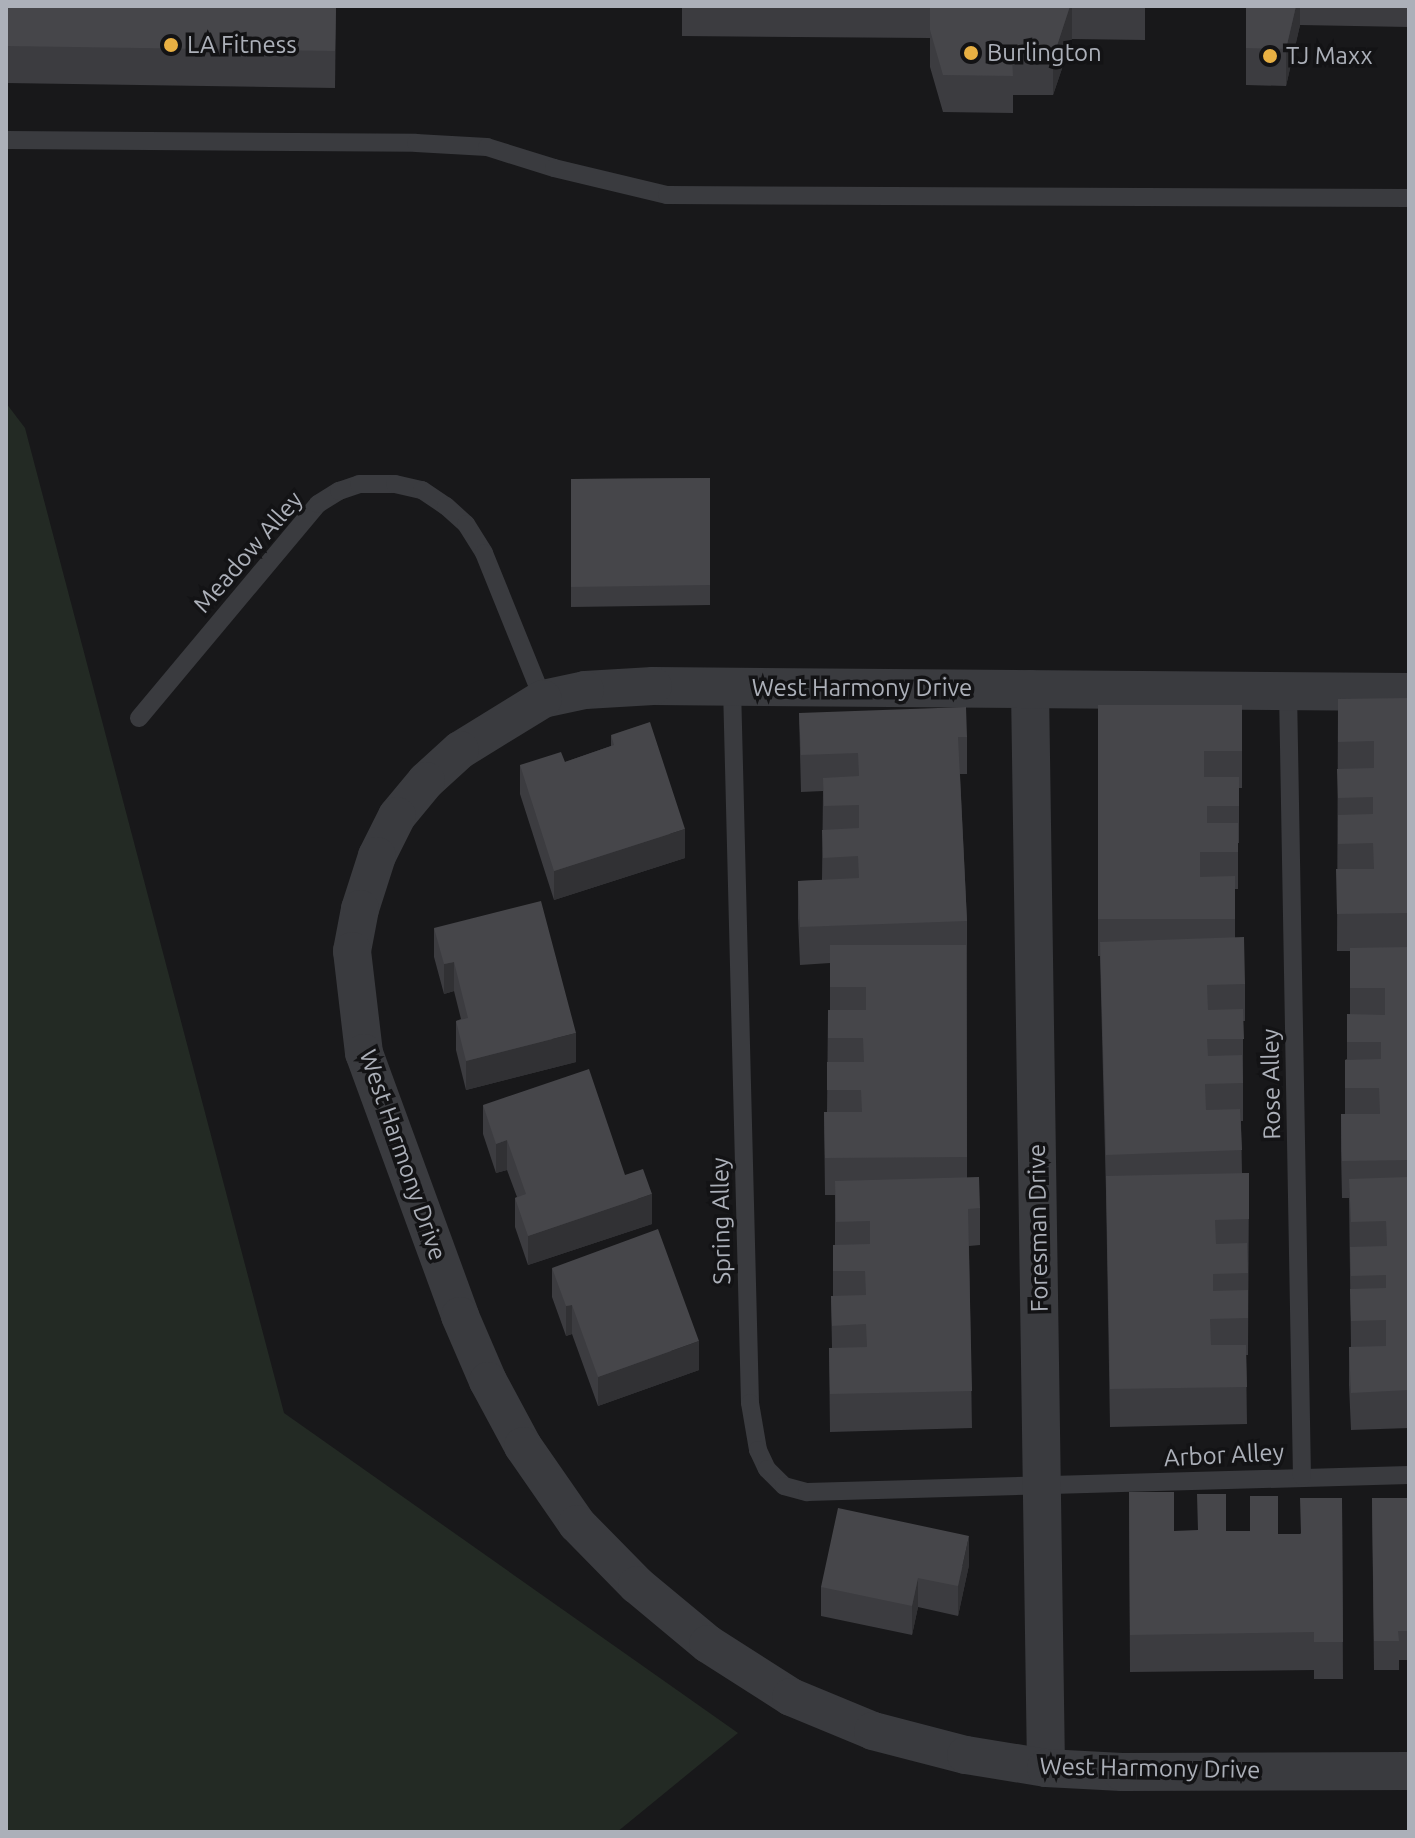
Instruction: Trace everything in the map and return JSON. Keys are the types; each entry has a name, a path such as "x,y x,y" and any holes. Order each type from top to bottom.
{"street":[{"name":"West Harmony Drive","path":"1409,692 732,687 585,690 543,699 460,750 426,781 397,816 377,856 360,909 352,951 364,1053 460,1316 488,1381 523,1446 577,1524 637,1585 708,1644 791,1697 873,1731 966,1755 1046,1768 1122,1772 1409,1771"},
{"name":"Foresman Drive","path":"1030,689 1046,1768"}],"lane":[{"path":"6,140 416,143 487,147 554,168 667,195 1409,198"},
{"name":"Meadow Alley","path":"139,718 318,504 339,491 359,484 395,484 422,490 466,524 484,553 543,699"},
{"name":"Spring Alley","path":"732,687 750,1403 758,1450 767,1469 784,1486 807,1492 1042,1487"},
{"name":"Rose Alley","path":"1288,691 1302,1476"},
{"name":"Arbor Alley","path":"1042,1487 1302,1476 1409,1475"}],"shaded area":[{"path":"6,403 25,428 284,1413 738,1733 617,1832 6,1832"}],"building":[{"path":"6,6 336,6 335,51 6,46"},
{"path":"930,6 1070,6 1053,58 1012,58 1013,76 943,75 930,30"},
{"path":"1246,6 1296,6 1286,49 1246,48"},
{"path":"710,478 710,585 571,587 571,479"},
{"path":"1409,698 1409,913 1337,914 1336,869 1374,869 1373,843 1338,844 1338,815 1373,814 1373,797 1338,798 1337,769 1374,768 1374,741 1338,742 1338,699"},
{"path":"1098,705 1242,705 1242,751 1204,751 1204,777 1239,777 1239,806 1207,806 1207,823 1238,823 1238,852 1200,852 1200,877 1235,876 1235,919 1098,919"},
{"path":"966,707 967,737 958,737 967,921 800,927 798,881 859,878 858,856 823,858 822,830 859,828 859,805 824,806 823,778 859,776 858,753 801,755 799,713"},
{"path":"650,722 685,829 554,871 520,765 561,752 565,762 614,745 611,735"},
{"path":"541,901 576,1033 466,1061 456,1021 468,1018 454,962 444,964 434,928"},
{"path":"1244,937 1245,984 1207,985 1208,1010 1243,1009 1244,1039 1207,1039 1208,1056 1242,1055 1243,1083 1205,1084 1206,1110 1240,1109 1242,1150 1106,1155 1100,942"},
{"path":"830,945 966,945 967,1157 825,1158 824,1112 862,1112 861,1090 827,1090 827,1062 864,1062 863,1038 828,1038 828,1010 866,1010 866,987 830,987"},
{"path":"1409,947 1409,1160 1342,1161 1341,1114 1380,1114 1379,1088 1345,1088 1345,1060 1381,1059 1381,1042 1347,1042 1347,1014 1385,1015 1385,988 1350,988 1350,948"},
{"path":"589,1069 625,1175 643,1169 652,1194 528,1236 515,1198 526,1194 507,1140 496,1144 483,1105"},
{"path":"1249,1173 1249,1219 1215,1220 1216,1244 1247,1243 1248,1273 1213,1274 1213,1291 1248,1290 1248,1318 1210,1319 1211,1345 1246,1345 1247,1387 1110,1389 1106,1176"},
{"path":"979,1177 980,1208 968,1209 972,1391 830,1394 829,1348 867,1347 866,1324 832,1326 831,1296 866,1295 865,1271 833,1271 833,1245 870,1244 870,1221 836,1222 835,1181"},
{"path":"1409,1177 1409,1390 1351,1393 1349,1347 1386,1346 1386,1320 1351,1321 1350,1289 1386,1288 1386,1275 1351,1276 1350,1247 1387,1246 1386,1221 1351,1222 1349,1179"},
{"path":"658,1229 699,1341 598,1377 572,1305 566,1306 552,1268"},
{"path":"1129,1492 1174,1492 1174,1531 1198,1530 1197,1494 1226,1494 1226,1531 1250,1531 1250,1496 1278,1496 1278,1534 1301,1534 1300,1498 1342,1498 1343,1642 1314,1642 1314,1632 1130,1635"},
{"path":"1372,1498 1409,1498 1409,1631 1398,1631 1399,1641 1374,1641"},
{"path":"838,1508 969,1536 958,1586 918,1578 912,1606 821,1587"}],"place":[{"name":"LA Fitness","path":"171,45"},
{"name":"Burlington","path":"971,53"},
{"name":"TJ Maxx","path":"1270,56"}]}
